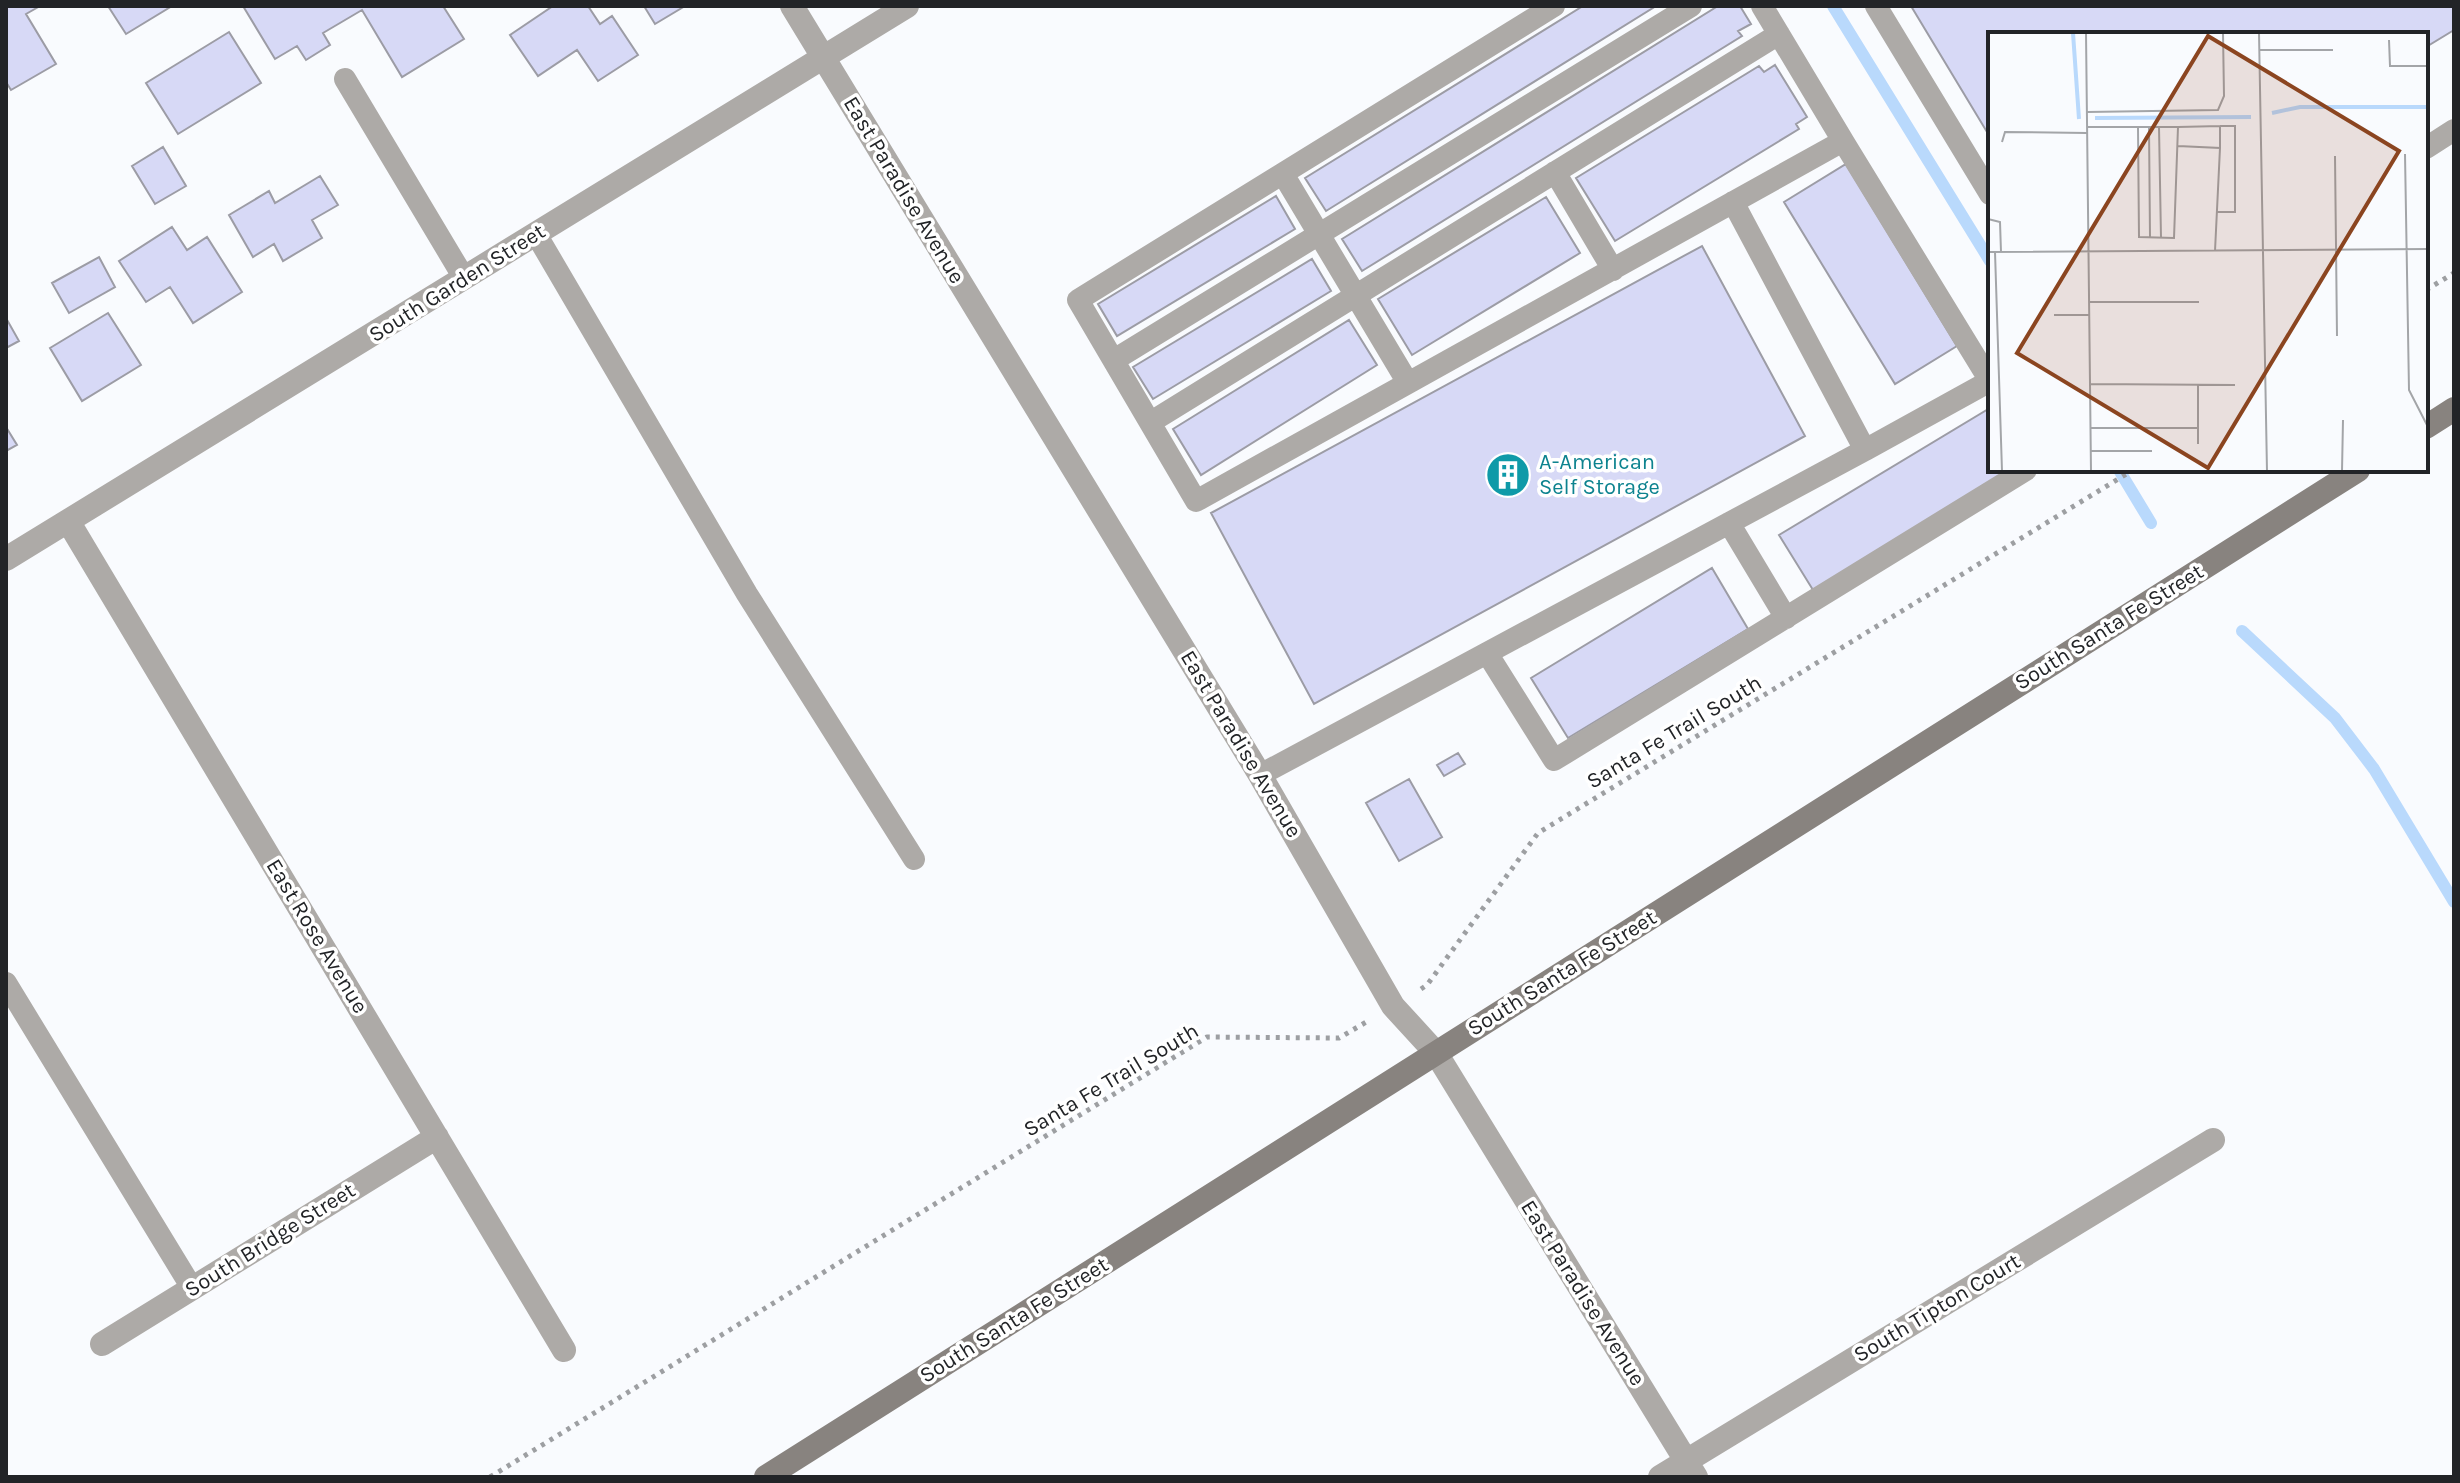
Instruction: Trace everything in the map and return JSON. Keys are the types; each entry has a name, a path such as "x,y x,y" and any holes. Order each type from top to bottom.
{"street":[{"name":"East Paradise Avenue","path":"792,6 1260,775 1393,1006 1436,1053 1691,1469"},
{"name":"South Garden Street","path":"6,559 907,6"},
{"path":"2428,426 2454,409"},
{"name":"South Santa Fe Street","path":"766,1477 2355,472"},
{"name":"East Rose Avenue","path":"68,521 564,1350"},
{"name":"South Bridge Street","path":"102,1344 437,1137"},
{"name":"South Tipton Court","path":"1660,1477 1691,1469 2213,1140"}],"lane":[{"path":"1554,6 1078,300 1196,501 1843,141"},
{"path":"1114,360 1691,6"},
{"path":"1762,6 1988,378"},
{"path":"1876,6 1988,191"},
{"path":"1151,422 1779,34"},
{"path":"345,79 464,278"},
{"path":"2428,147 2454,130"},
{"path":"1555,172 1613,270"},
{"path":"1283,174 1408,383"},
{"path":"1733,202 1865,450"},
{"path":"536,234 747,594 914,859"},
{"path":"1260,775 1988,382"},
{"path":"1487,653 1554,760 2023,472"},
{"path":"1729,523 1786,618"},
{"path":"6,983 192,1288"}],"path":[{"path":"2428,289 2454,273"},
{"name":"Santa Fe Trail South","path":"490,1477 1207,1037 1339,1038 1393,1006 1427,985 1538,833 2130,472"}],"building":[{"path":"6,6 40,6 26,14 56,64 11,90 6,82"},
{"path":"108,6 172,6 126,34"},
{"path":"243,6 443,6 464,39 402,77 362,10 323,33 330,45 306,60 297,46 275,59"},
{"path":"553,6 588,6 600,24 612,16 638,55 598,81 577,50 538,76 510,35"},
{"path":"644,6 685,6 655,24"},
{"path":"1583,6 1656,6 1326,211 1305,178"},
{"path":"1718,6 1740,6 1751,24 1738,31 1742,36 1362,271 1342,239"},
{"path":"1911,6 2454,6 2454,30 2428,46 2428,32 1988,32 1988,134"},
{"path":"229,32 261,83 178,134 146,83"},
{"path":"1775,65 1807,117 1796,124 1799,129 1615,241 1576,178 1759,66 1764,72"},
{"path":"163,147 186,186 155,204 132,166"},
{"path":"1846,164 1957,346 1895,384 1784,202"},
{"path":"320,176 338,205 312,220 322,238 283,261 274,244 253,257 229,215 269,191 275,203"},
{"path":"1276,196 1295,229 1117,336 1098,304"},
{"path":"1546,197 1580,253 1412,355 1378,299"},
{"path":"172,227 187,250 207,237 242,292 193,323 170,287 146,302 119,261"},
{"name":"A-American Self Storage","path":"1702,246 1805,436 1314,704 1211,513"},
{"path":"99,257 115,287 69,313 52,283"},
{"path":"1312,259 1331,291 1153,399 1133,367"},
{"path":"108,313 141,365 82,401 50,348"},
{"path":"6,318 19,341 6,348"},
{"path":"1349,320 1377,365 1201,475 1173,429"},
{"path":"1988,409 1988,472 2009,472 1813,590 1779,535"},
{"path":"6,427 17,445 6,451"},
{"path":"1712,568 1748,629 1568,738 1531,678"},
{"path":"1458,753 1465,764 1444,776 1437,765"},
{"path":"1409,779 1442,837 1399,861 1366,803"}],"waterway":[{"path":"1833,6 1988,258"},
{"path":"2120,472 2151,523"},
{"path":"2242,631 2335,718 2374,769 2454,902"}],"place":[{"name":"A-American Self Storage","path":"1508,475"}]}
